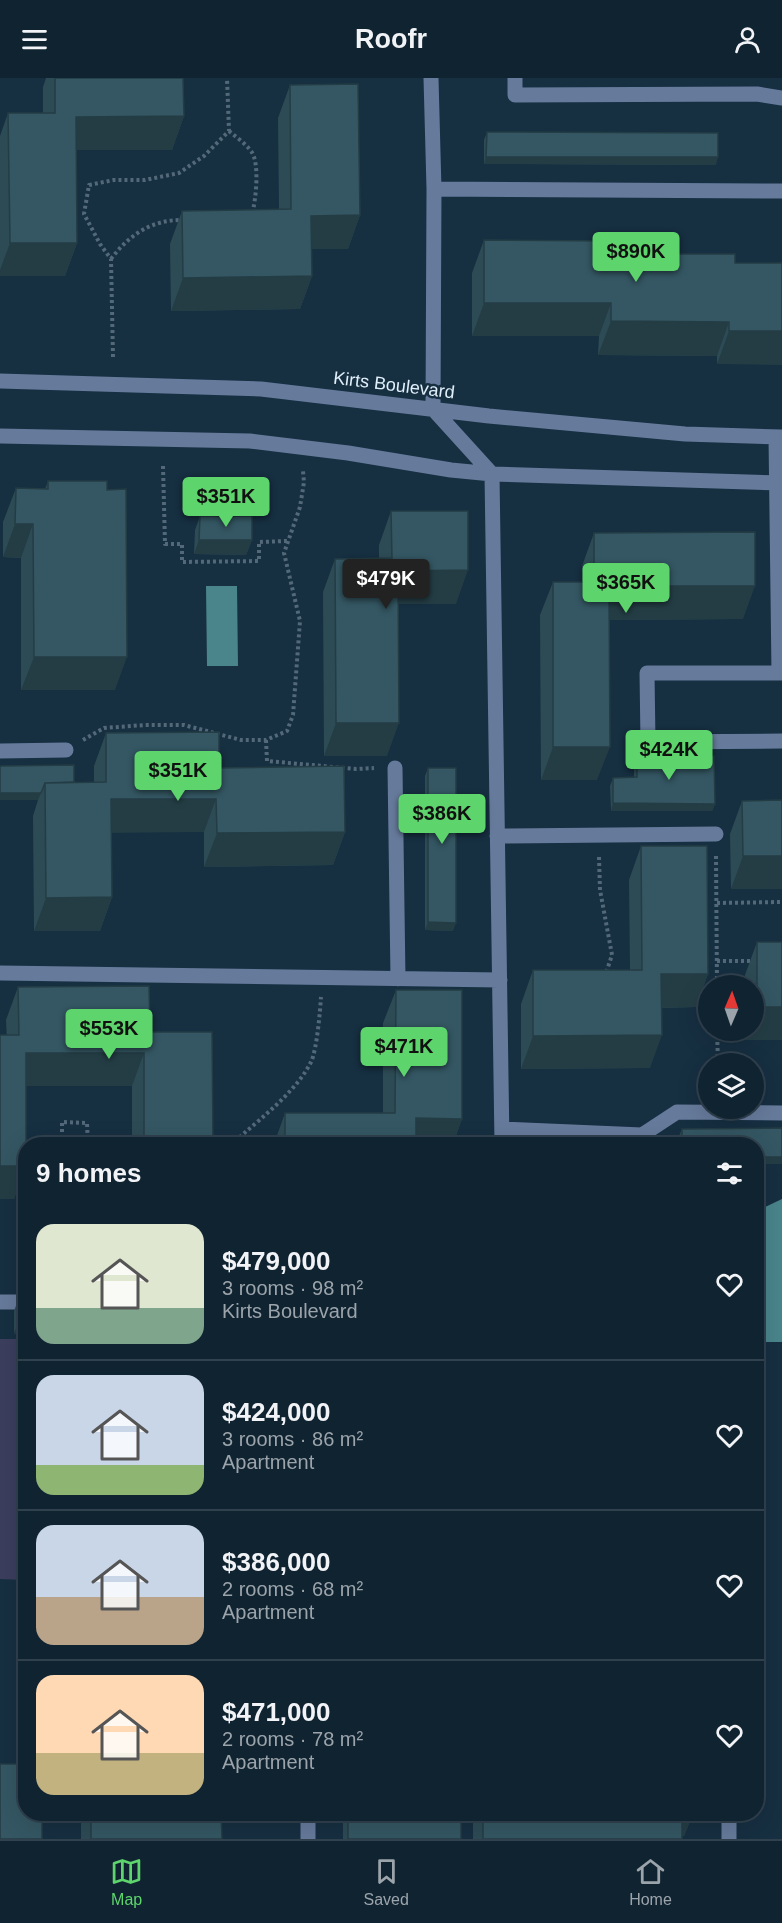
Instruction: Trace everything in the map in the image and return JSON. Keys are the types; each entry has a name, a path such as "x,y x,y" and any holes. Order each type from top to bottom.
{"street":[{"path":"431,78 434,189 433,409 492,474 502,1137"},
{"path":"515,78 515,94 757,94 782,98"},
{"path":"434,189 782,191"},
{"name":"Kirts Boulevard","path":"0,381 261,389 685,434 779,437"},
{"path":"0,436 250,441 492,474 779,483"},
{"path":"779,437 780,673 647,673 648,742 782,741"},
{"path":"0,751 66,750"},
{"path":"395,768 398,979"},
{"path":"497,836 716,834"},
{"path":"0,973 500,980"},
{"path":"502,1128 642,1135 677,1112 782,1113"},
{"path":"0,1302 18,1302"},
{"path":"308,1821 308,1839"},
{"path":"729,1821 729,1839"}],"path":[{"path":"227,78 229,131 253,153 256,172 252,214 244,218"},
{"path":"113,357 111,259 84,214 89,185 114,180 144,180 179,173 204,156 229,131"},
{"path":"111,259 123,243 144,227 187,220"},
{"path":"164,466 165,544 182,544 182,562 259,561 259,542 288,541"},
{"path":"66,750 104,728 184,724 241,740 266,740 286,731 293,715 300,621 284,553 300,507 304,482 303,471"},
{"path":"266,740 267,761 356,769 395,768"},
{"path":"716,834 717,975"},
{"path":"599,835 600,890 612,955 605,975"},
{"path":"717,903 782,902"},
{"path":"717,961 760,961"},
{"path":"241,1137 283,1099 312,1060 320,1012 321,977"},
{"path":"62,1137 62,1122 87,1123 88,1137"}],"shaded area":[{"path":"206,586 237,586 238,666 207,666"},
{"path":"782,1199 782,1342 764,1342 764,1208"},
{"path":"0,1339 18,1339 18,1580 0,1579"}],"building":[{"path":"55,78 183,78 184,116 76,117 77,243 10,243 8,113 55,113"},
{"path":"358,84 360,215 311,216 312,276 183,278 182,211 291,209 290,85"},
{"path":"487,132 718,133 718,157 486,157"},
{"path":"484,240 614,241 614,254 735,254 735,263 782,263 782,331 729,331 729,322 611,321 611,303 484,303"},
{"path":"48,481 107,481 107,490 126,489 127,657 34,657 33,524 15,524 16,488 48,489"},
{"path":"391,511 468,511 468,570 398,571 399,723 336,723 335,559 392,558"},
{"path":"200,516 252,516 252,540 199,540"},
{"path":"755,532 755,586 609,586 610,747 553,747 553,582 594,582 594,533"},
{"path":"219,732 219,768 344,766 345,832 217,833 216,799 111,799 112,897 46,898 45,783 106,782 106,733"},
{"path":"637,755 714,756 715,804 613,803 613,778 637,777"},
{"path":"74,765 74,782 45,783 41,793 0,793 0,766"},
{"path":"428,768 456,768 456,923 428,922"},
{"path":"782,800 782,856 743,856 742,801"},
{"path":"641,846 707,846 708,974 661,974 662,1035 533,1036 533,970 642,970"},
{"path":"757,942 782,942 782,1007 764,1007 764,975 757,975"},
{"path":"149,986 150,1032 212,1032 213,1137 144,1137 144,1053 26,1053 26,1137 18,1137 18,1166 0,1166 0,1035 19,1035 18,987"},
{"path":"396,990 462,990 462,1119 416,1118 416,1137 285,1137 285,1113 395,1113"},
{"path":"782,1128 782,1157 764,1157 764,1137 682,1137 682,1129"},
{"path":"17,1303 18,1327 17,1327"},
{"path":"0,1764 18,1764 18,1821 42,1821 42,1839 0,1839"},
{"path":"91,1821 221,1821 222,1839 91,1839"},
{"path":"348,1821 461,1821 461,1839 348,1839"},
{"path":"483,1821 682,1821 682,1839 483,1839"}]}
